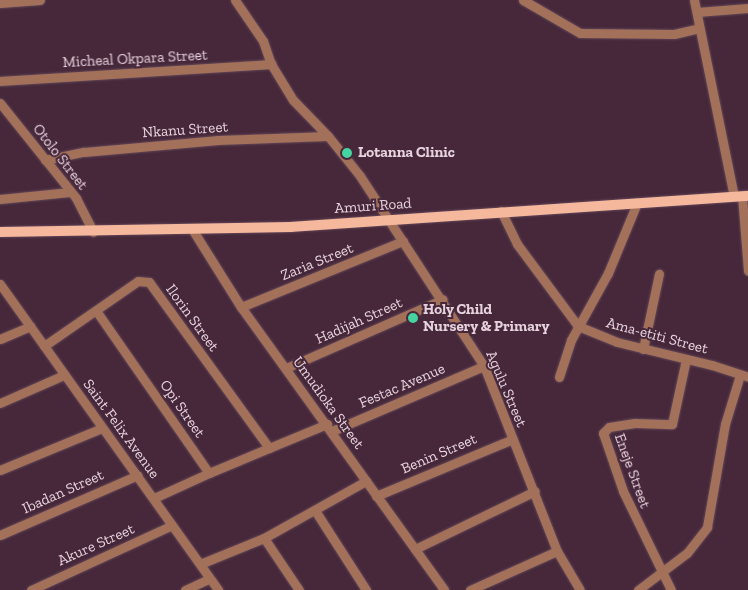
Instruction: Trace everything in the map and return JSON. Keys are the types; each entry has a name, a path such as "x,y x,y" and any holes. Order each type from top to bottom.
{"main road":[{"name":"Amuri Road","path":"0,232 93,232 392,221 501,211 741,196"}],"street":[{"path":"0,3 40,0"},
{"name":"Agulu Street","path":"235,0 263,41 271,64 293,100 328,136 392,221 484,366 535,491 557,551 580,590"},
{"path":"523,0 580,34 674,34 700,28"},
{"path":"694,0 741,196 748,271"},
{"path":"697,12 748,8"},
{"name":"Micheal Okpara Street","path":"0,81 271,64"},
{"name":"Otolo Street","path":"0,103 70,192 93,232"},
{"name":"Nkanu Street","path":"45,160 84,152 218,140 328,136"},
{"path":"0,199 70,192"},
{"path":"559,377 578,326 608,273 637,203"},
{"path":"501,211 517,244 578,326"},
{"name":"Umudioka Street","path":"192,229 241,307 329,427 444,590"},
{"name":"Zaria Street","path":"241,307 403,241"},
{"path":"643,349 659,274"},
{"name":"Ilorin Street","path":"44,346 97,312 138,281 149,282 269,448"},
{"name":"Saint Felix Avenue","path":"0,284 102,428 138,475 218,590"},
{"name":"Hadijah Street","path":"286,368 443,299"},
{"name":"Opi Street","path":"97,312 209,473"},
{"path":"0,339 30,326"},
{"name":"Ama-etiti Street","path":"578,326 643,349 744,376"},
{"name":"Eneje Street","path":"671,590 623,491 603,433 609,428 635,423 672,424 686,359"},
{"name":"Festac Avenue","path":"209,473 269,448 329,427 484,366"},
{"path":"0,403 64,375"},
{"path":"638,590 687,553 707,527 725,424 744,376"},
{"path":"0,470 102,428"},
{"name":"Benin Street","path":"376,496 513,439"},
{"path":"154,498 209,473"},
{"name":"Ibadan Street","path":"0,535 138,475"},
{"path":"200,564 264,538 316,512 366,481"},
{"path":"415,549 535,491"},
{"path":"316,512 366,590"},
{"name":"Akure Street","path":"31,590 172,525"},
{"path":"264,538 299,590"},
{"path":"470,590 557,551"},
{"path":"185,590 209,579"}],"place":[{"name":"Lotanna Clinic","path":"347,153"},
{"name":"Holy Child Nursery & Primary","path":"413,318"}]}
